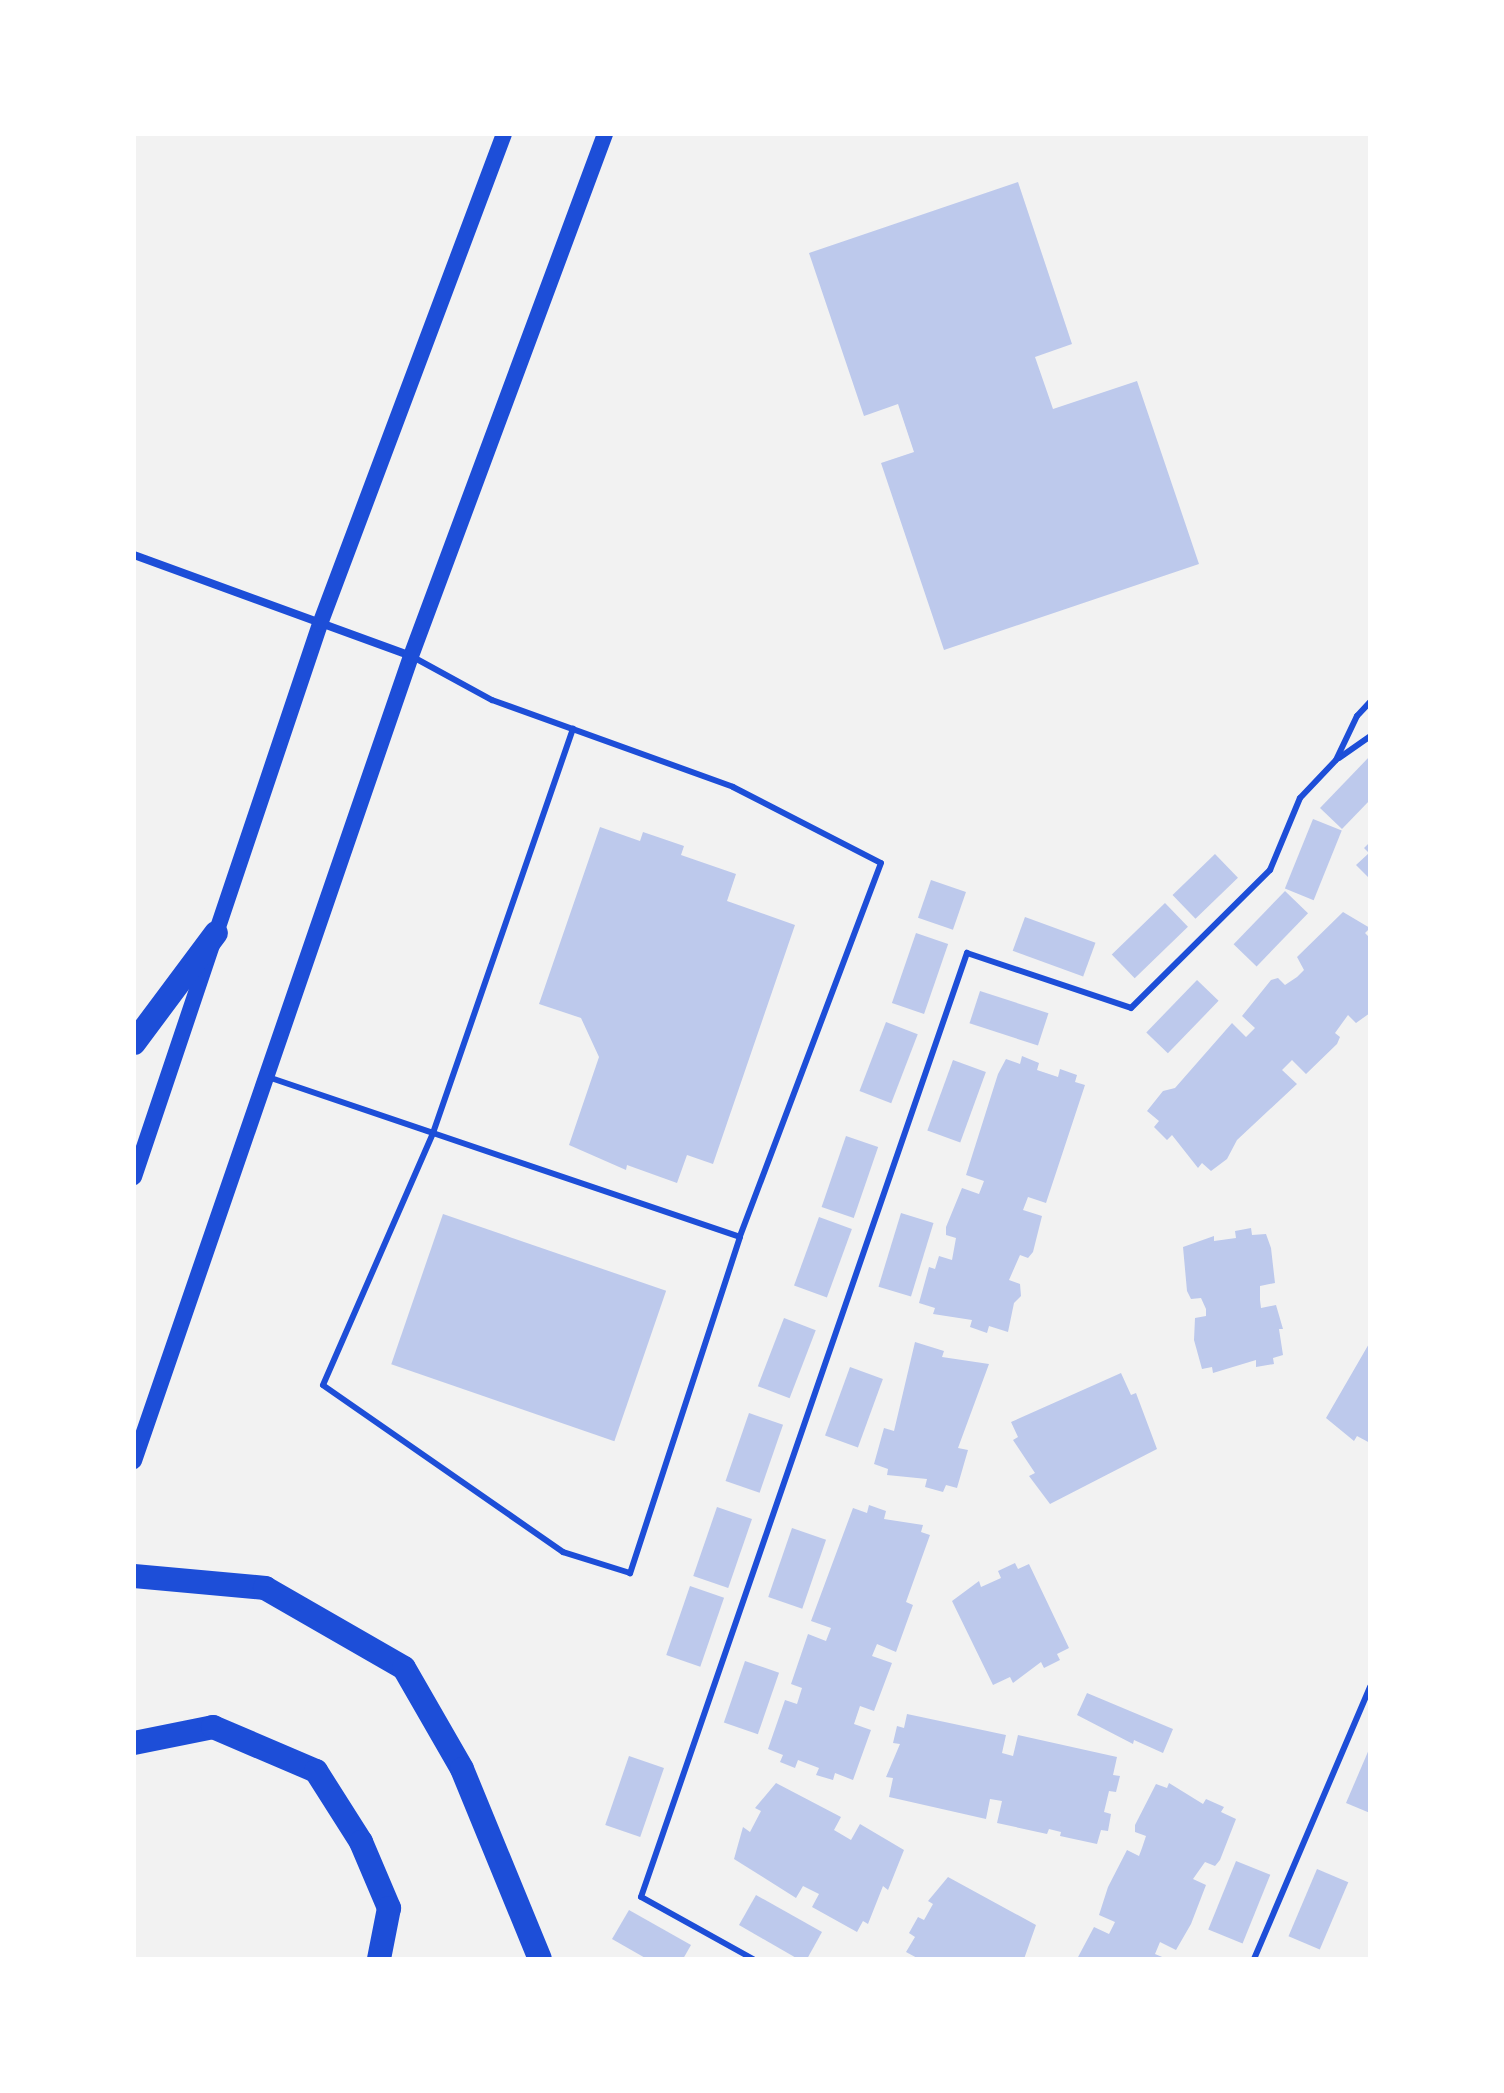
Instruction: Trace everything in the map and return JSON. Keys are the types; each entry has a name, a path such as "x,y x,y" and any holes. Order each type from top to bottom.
{"highway":[{"path":"134,1043 216,933"},
{"path":"134,1576 265,1588 404,1668 462,1769 540,1959"},
{"path":"134,1743 213,1727 316,1771 361,1842 389,1908 379,1959"}],"main road":[{"path":"134,1177 320,624 504,134"},
{"path":"134,1461 411,656 605,134"}],"street":[{"path":"134,555 411,656"}],"lane":[{"path":"411,656 492,700 573,729 733,787 881,863 740,1237 630,1573 563,1552 323,1385 433,1133 573,729"},
{"path":"1336,760 1357,716 1370,702"},
{"path":"753,1959 641,1897 967,953 1131,1008 1270,870 1300,798 1336,760 1370,736"},
{"path":"265,1076 740,1237"},
{"path":"1254,1959 1370,1687"}],"building":[{"path":"1018,182 1072,344 1035,357 1053,409 1137,381 1199,564 944,650 881,463 914,452 898,404 864,416 809,253"},
{"path":"1370,756 1370,800 1342,829 1320,808"},
{"path":"1313,819 1342,831 1314,900 1285,889"},
{"path":"600,827 640,841 643,832 684,846 681,855 736,874 727,901 795,925 713,1164 687,1155 677,1183 627,1165 626,1170 569,1145 599,1057 581,1018 539,1004"},
{"path":"1370,842 1370,879 1356,865 1369,853 1364,848"},
{"path":"1215,854 1238,878 1195,919 1173,895"},
{"path":"931,880 966,892 953,930 918,918"},
{"path":"1285,891 1308,913 1257,966 1234,944"},
{"path":"1165,903 1188,927 1135,978 1112,954"},
{"path":"1343,912 1370,928 1365,933 1370,938 1370,1013 1356,1023 1348,1015 1335,1033 1340,1037 1337,1044 1306,1074 1292,1060 1282,1070 1297,1084 1237,1140 1227,1159 1211,1171 1202,1163 1198,1168 1172,1135 1167,1140 1154,1127 1159,1121 1147,1111 1163,1091 1175,1088 1232,1023 1246,1037 1255,1028 1242,1016 1271,980 1278,978 1285,985 1304,970 1297,957"},
{"path":"1025,917 1095,943 1083,976 1013,951"},
{"path":"916,933 948,944 924,1014 892,1003"},
{"path":"1197,980 1219,1001 1168,1053 1146,1033"},
{"path":"980,991 1048,1013 1038,1046 969,1023"},
{"path":"886,1022 918,1034 891,1103 859,1091"},
{"path":"1022,1056 1039,1063 1037,1070 1058,1077 1060,1069 1077,1075 1075,1082 1085,1085 1046,1203 1028,1197 1023,1210 1042,1216 1033,1252 1028,1258 1020,1255 1009,1280 1020,1284 1021,1296 1014,1303 1008,1332 989,1326 987,1333 970,1327 972,1320 933,1314 935,1308 919,1303 929,1267 935,1269 939,1256 952,1260 956,1238 946,1235 946,1227 962,1188 979,1194 984,1181 966,1175 998,1074 1006,1059 1020,1064"},
{"path":"953,1060 986,1072 960,1142 927,1130"},
{"path":"846,1136 878,1147 854,1218 822,1207"},
{"path":"901,1213 934,1223 911,1297 878,1287"},
{"path":"443,1214 666,1291 614,1441 391,1364"},
{"path":"819,1217 852,1229 827,1298 794,1286"},
{"path":"1251,1228 1252,1235 1266,1234 1271,1248 1275,1283 1260,1286 1260,1300 1261,1308 1276,1305 1283,1329 1279,1329 1283,1355 1273,1358 1274,1364 1256,1367 1256,1360 1213,1373 1212,1367 1202,1369 1194,1340 1195,1318 1206,1316 1206,1309 1201,1298 1191,1299 1187,1291 1183,1247 1214,1236 1214,1241 1236,1238 1235,1231"},
{"path":"784,1318 816,1330 790,1398 758,1386"},
{"path":"915,1342 944,1351 942,1357 989,1364 958,1448 968,1450 957,1488 946,1485 943,1492 925,1487 927,1479 887,1475 888,1469 874,1464 884,1428 894,1431"},
{"path":"1370,1342 1370,1443 1357,1436 1354,1441 1326,1418"},
{"path":"850,1367 883,1379 858,1448 825,1436"},
{"path":"1121,1373 1131,1395 1136,1393 1157,1449 1050,1504 1029,1476 1035,1473 1013,1440 1018,1437 1011,1422"},
{"path":"749,1413 783,1425 760,1493 726,1481"},
{"path":"869,1505 886,1511 884,1519 923,1525 921,1532 930,1535 906,1602 913,1605 896,1652 877,1644 872,1656 892,1663 874,1711 860,1706 854,1724 871,1730 853,1780 835,1773 833,1780 816,1775 819,1768 798,1760 795,1768 780,1762 783,1755 768,1749 785,1700 797,1704 802,1688 791,1684 808,1634 826,1641 831,1628 811,1621 853,1508 867,1513"},
{"path":"717,1507 752,1519 728,1588 693,1576"},
{"path":"792,1528 826,1540 802,1609 768,1597"},
{"path":"1015,1563 1018,1569 1029,1564 1069,1648 1057,1654 1060,1660 1044,1668 1041,1662 1013,1683 1010,1677 993,1685 952,1601 979,1581 981,1587 1001,1578 998,1571"},
{"path":"690,1586 724,1598 700,1667 666,1655"},
{"path":"745,1661 779,1673 758,1734 724,1722"},
{"path":"1087,1693 1173,1729 1163,1753 1134,1740 1133,1744 1077,1715"},
{"path":"907,1714 1006,1735 1002,1753 1013,1756 1018,1735 1117,1757 1113,1775 1120,1776 1116,1792 1109,1791 1104,1812 1111,1814 1108,1831 1101,1830 1097,1844 1060,1836 1061,1832 1049,1829 1047,1834 997,1823 1002,1801 990,1799 986,1819 889,1797 893,1778 886,1777 900,1744 893,1743 897,1726 904,1728"},
{"path":"1370,1747 1370,1813 1346,1803"},
{"path":"629,1756 664,1768 640,1837 605,1825"},
{"path":"776,1783 841,1817 834,1830 851,1840 860,1824 904,1850 888,1890 883,1886 868,1924 863,1921 857,1932 812,1907 819,1894 803,1886 796,1898 734,1859 743,1827 750,1832 761,1811 755,1808"},
{"path":"1169,1783 1203,1804 1206,1799 1224,1807 1221,1812 1236,1819 1220,1860 1215,1866 1205,1862 1193,1879 1206,1885 1191,1924 1176,1950 1160,1942 1155,1954 1167,1959 1077,1959 1094,1927 1109,1934 1115,1922 1099,1915 1108,1887 1127,1850 1139,1856 1146,1836 1135,1832 1135,1825 1156,1784 1167,1788"},
{"path":"1236,1861 1270,1875 1243,1943 1208,1930"},
{"path":"1317,1869 1348,1882 1320,1949 1288,1936"},
{"path":"948,1877 1036,1925 1024,1959 919,1959 906,1952 915,1937 909,1933 918,1917 924,1920 933,1904 928,1901"},
{"path":"756,1895 822,1932 807,1959 798,1959 739,1925"},
{"path":"629,1910 691,1945 683,1959 647,1959 612,1939"}]}
